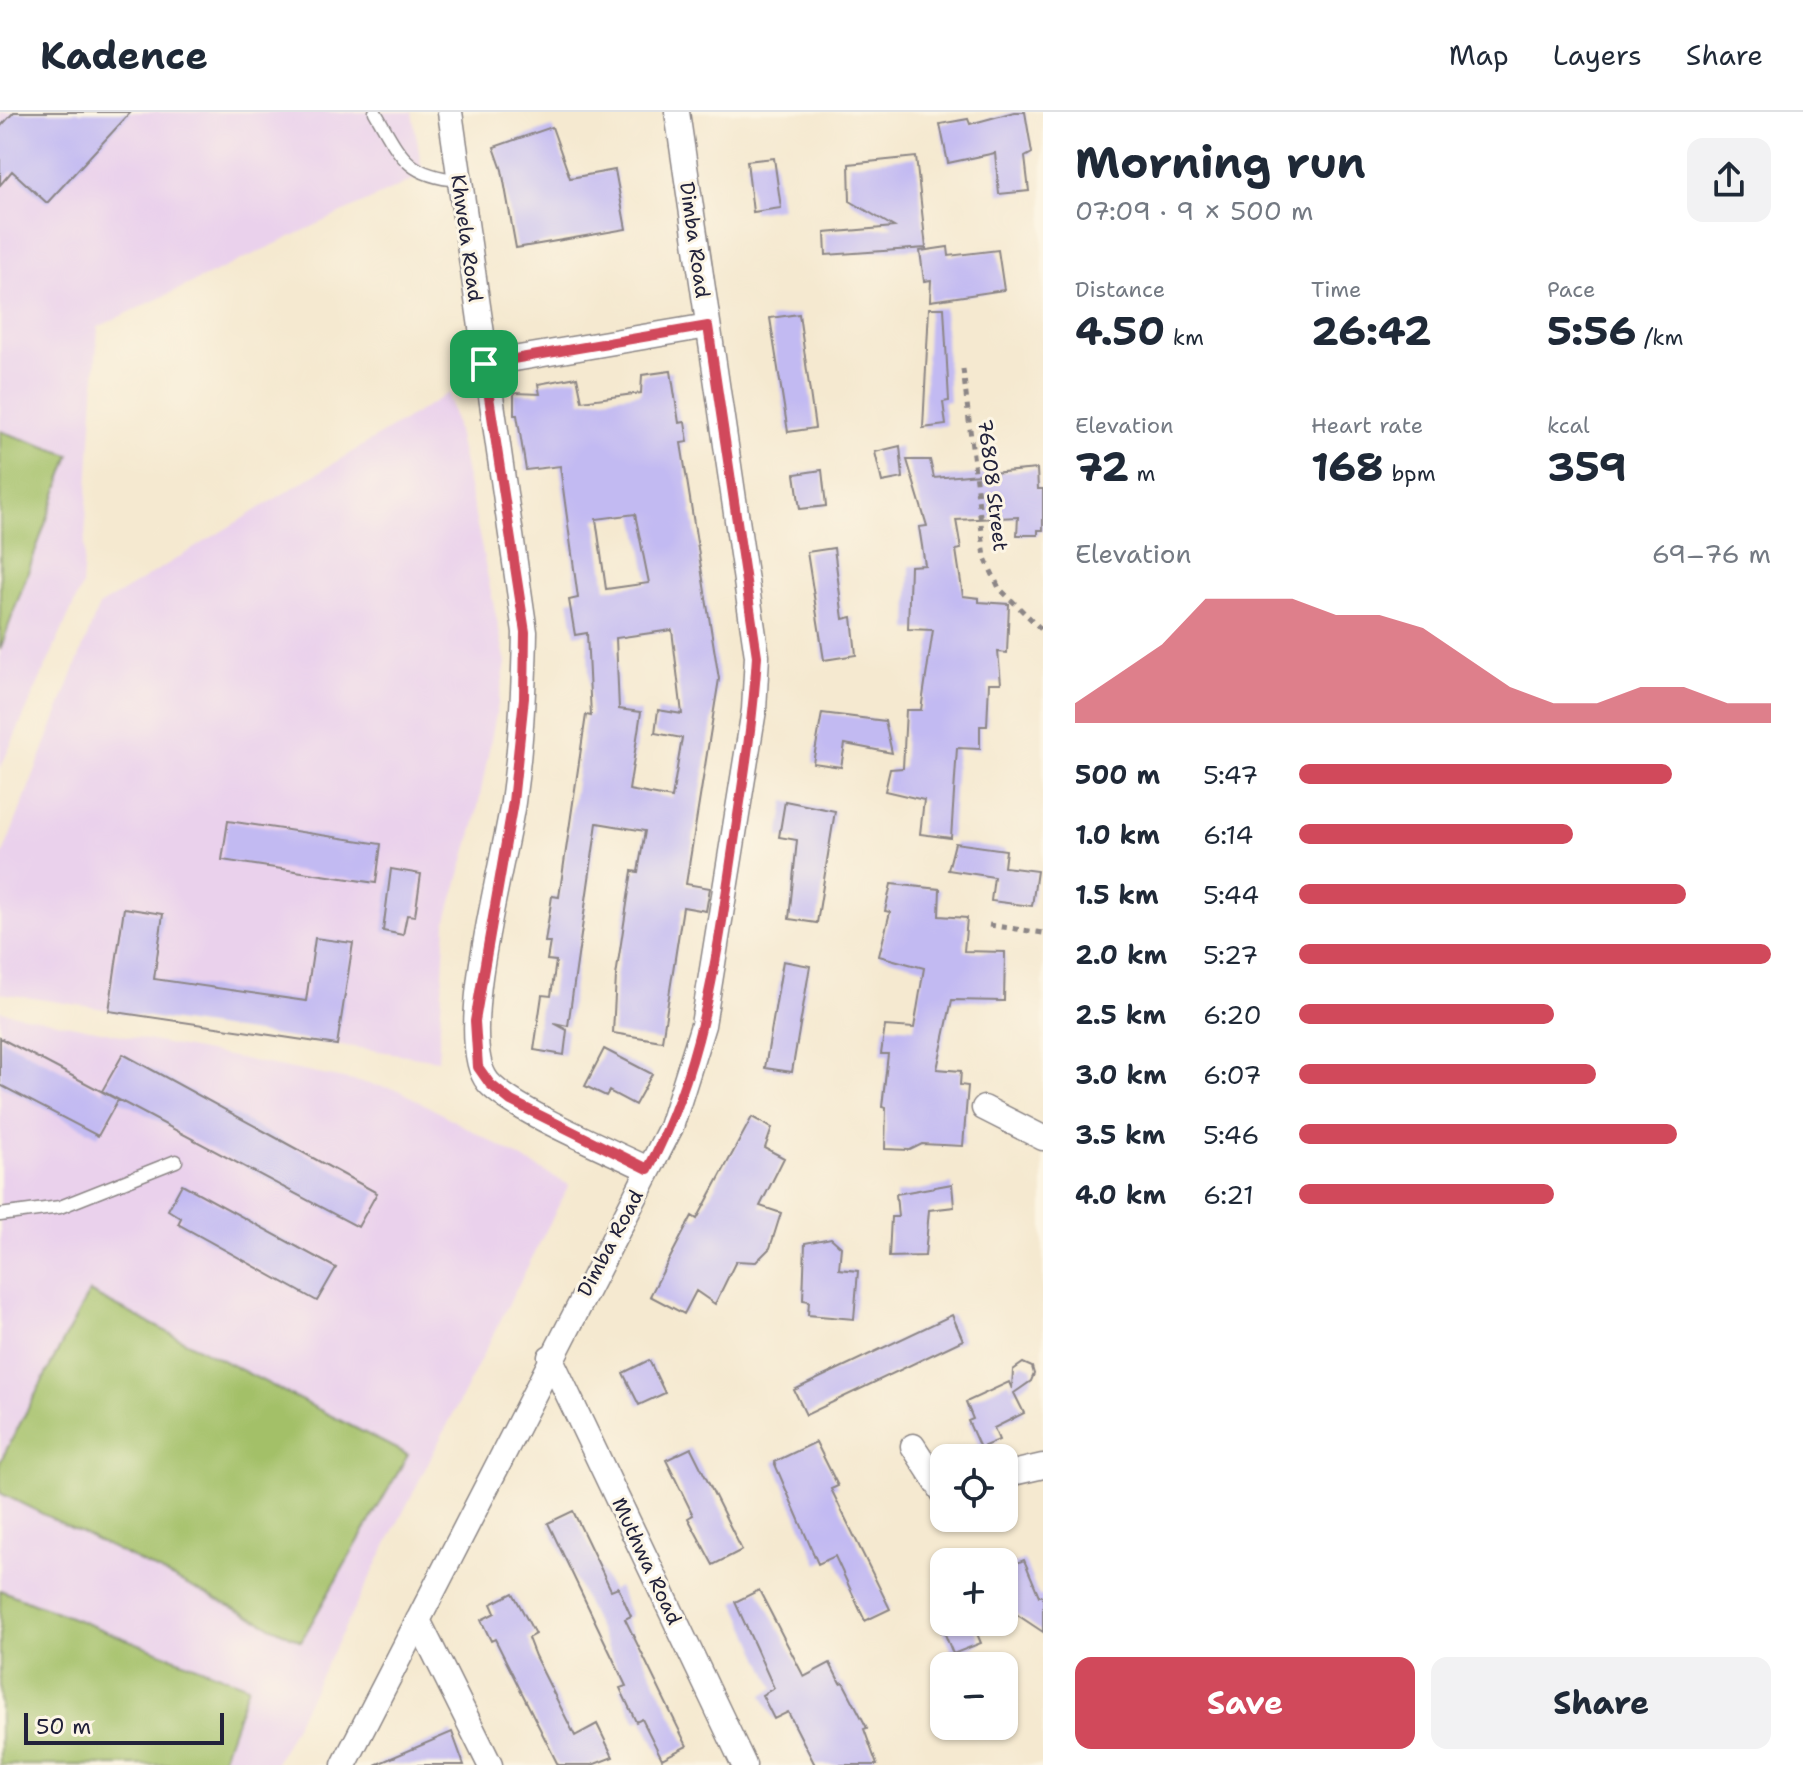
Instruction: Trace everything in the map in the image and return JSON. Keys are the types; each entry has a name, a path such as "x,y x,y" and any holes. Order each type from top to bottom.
{"street":[{"name":"Khwela Road","path":"450,112 525,632 524,698 513,802 475,1021 478,1067 490,1084 511,1101 648,1169"},
{"name":"Dimba Road","path":"344,1765 550,1357 671,1127 703,1025 754,710 757,656 677,112"},
{"path":"484,364 708,326"},
{"path":"984,1108 1043,1138"},
{"name":"Muthwa Road","path":"550,1357 744,1765"},
{"path":"913,1446 930,1472"},
{"path":"1018,1472 1043,1466"},
{"path":"418,1620 490,1765"}],"lane":[{"path":"375,112 408,166 423,175 459,180"},
{"path":"0,1215 60,1207 176,1161"}],"path":[{"name":"76808 Street","path":"963,369 985,558 999,588 1043,631"},
{"path":"989,925 1043,933"}],"shaded area":[{"path":"0,112 412,112 423,175 98,327 82,586 0,769"},
{"path":"449,393 506,663 475,822 446,923 438,1060 0,993 0,862 99,606"},
{"path":"0,1011 399,1090 569,1185 275,1765 0,1765"}],"green space":[{"path":"0,431 70,455 0,650"},
{"path":"89,1292 408,1455 301,1641 0,1493 0,1462"},
{"path":"0,1590 248,1686 220,1765 0,1765"}],"building":[{"path":"14,112 131,112 47,203 12,171 0,185 0,127"},
{"path":"1025,112 1032,153 1025,157 1029,191 999,194 995,153 948,163 940,124 968,119 970,124"},
{"path":"552,127 570,178 615,170 626,229 516,248 502,170 494,147"},
{"path":"916,157 926,248 826,255 825,233 894,227 850,201 849,164"},
{"path":"774,158 781,208 753,212 747,161"},
{"path":"948,247 949,256 998,250 1004,290 930,301 931,280 924,281 920,251"},
{"path":"929,308 944,308 949,401 943,402 946,425 923,428"},
{"path":"799,314 815,428 788,432 770,318"},
{"path":"671,371 679,423 685,422 688,442 681,443 719,679 686,884 710,888 706,911 683,907 662,1041 613,1033 616,976 632,871 638,872 645,831 597,823 568,1026 554,1023 567,1030 564,1055 534,1050 542,995 551,996 556,961 547,960 550,942 545,942 552,896 559,897 586,715 591,716 587,633 575,635 569,600 578,598 560,466 526,470 517,415 514,415 514,393 540,394 538,384 577,377 582,401 641,393 642,375","holes":["635,514 649,583 606,589 596,519","672,630 682,714 658,710 655,733 682,738 672,798 629,790 641,712 619,709 616,638"]},
{"path":"900,446 903,478 882,482 875,452"},
{"path":"907,460 930,460 934,478 1037,469 1038,489 1043,489 1043,530 1038,530 1038,535 1017,535 1018,517 956,520 961,549 956,550 963,596 979,598 979,602 1009,604 1007,653 998,652 1001,683 989,683 987,726 980,726 980,749 957,748 951,838 920,834 924,800 885,791 890,769 903,768 906,710 921,710 933,630 908,629 910,566 925,565 919,527 927,526"},
{"path":"822,470 826,506 800,509 795,474"},
{"path":"834,548 843,619 852,617 856,655 824,660 807,552"},
{"path":"822,713 885,721 892,753 845,744 841,767 813,763"},
{"path":"785,801 835,811 817,923 789,919 797,840 779,837"},
{"path":"228,821 381,844 376,883 222,860"},
{"path":"955,843 1006,850 1004,867 1037,871 1032,906 991,901 994,877 948,870"},
{"path":"391,869 421,874 415,916 407,915 403,935 383,931"},
{"path":"891,884 940,889 939,916 967,918 964,951 1005,952 1004,1001 952,1000 937,1069 961,1071 960,1085 968,1086 963,1146 922,1144 910,1150 885,1149 886,1108 882,1107 888,1054 881,1054 885,1026 914,1028 924,968 879,956 890,912 885,911"},
{"path":"124,908 163,914 154,979 306,1001 315,938 353,943 337,1045 109,1011"},
{"path":"783,961 810,966 792,1072 765,1068"},
{"path":"0,1038 118,1100 98,1136 0,1085"},
{"path":"604,1049 652,1074 635,1105 609,1091 606,1096 585,1086"},
{"path":"123,1054 377,1193 358,1227 102,1091"},
{"path":"752,1117 772,1128 765,1148 784,1158 760,1206 781,1213 770,1248 756,1262 736,1261 715,1304 696,1291 684,1314 650,1296 692,1216 697,1219"},
{"path":"182,1184 336,1268 317,1301 178,1224 181,1218 168,1210"},
{"path":"952,1184 954,1207 929,1210 925,1256 889,1257 891,1217 898,1217 896,1194"},
{"path":"831,1238 841,1247 839,1269 858,1271 854,1319 808,1315 809,1301 803,1300 805,1243"},
{"path":"952,1315 963,1340 806,1415 794,1390"},
{"path":"649,1360 665,1393 639,1405 623,1373"},
{"path":"1023,1363 1032,1367 1034,1374 1031,1381 1014,1393 1024,1413 994,1428 999,1440 978,1444 968,1421 973,1419 966,1402 1009,1382 1012,1389 1013,1370"},
{"path":"816,1442 838,1486 831,1489 890,1609 865,1621 835,1556 818,1564 774,1462"},
{"path":"691,1448 742,1550 713,1565 688,1518 693,1515 666,1460"},
{"path":"573,1511 611,1590 618,1587 631,1616 625,1619 687,1746 662,1759 642,1719 636,1722 620,1688 626,1686 548,1523"},
{"path":"1024,1560 1039,1596 1043,1596 1043,1632 1018,1615 1018,1562"},
{"path":"759,1590 804,1677 830,1663 840,1683 843,1682 867,1728 864,1729 877,1765 815,1765 788,1712 774,1719 762,1695 774,1688 735,1602"},
{"path":"513,1593 535,1634 528,1638 535,1656 575,1736 597,1724 613,1757 592,1765 558,1765 495,1639 491,1641 481,1620 495,1613 491,1604"},
{"path":"946,1636 978,1636 981,1643 952,1652"},
{"path":"452,1732 464,1765 375,1765"}],"route":[{"path":"708,326 757,656 754,710 703,1025 671,1127 648,1169 511,1101 490,1084 478,1067 474,1044 475,1021 513,802 524,698 525,632 484,364 708,326"}]}
